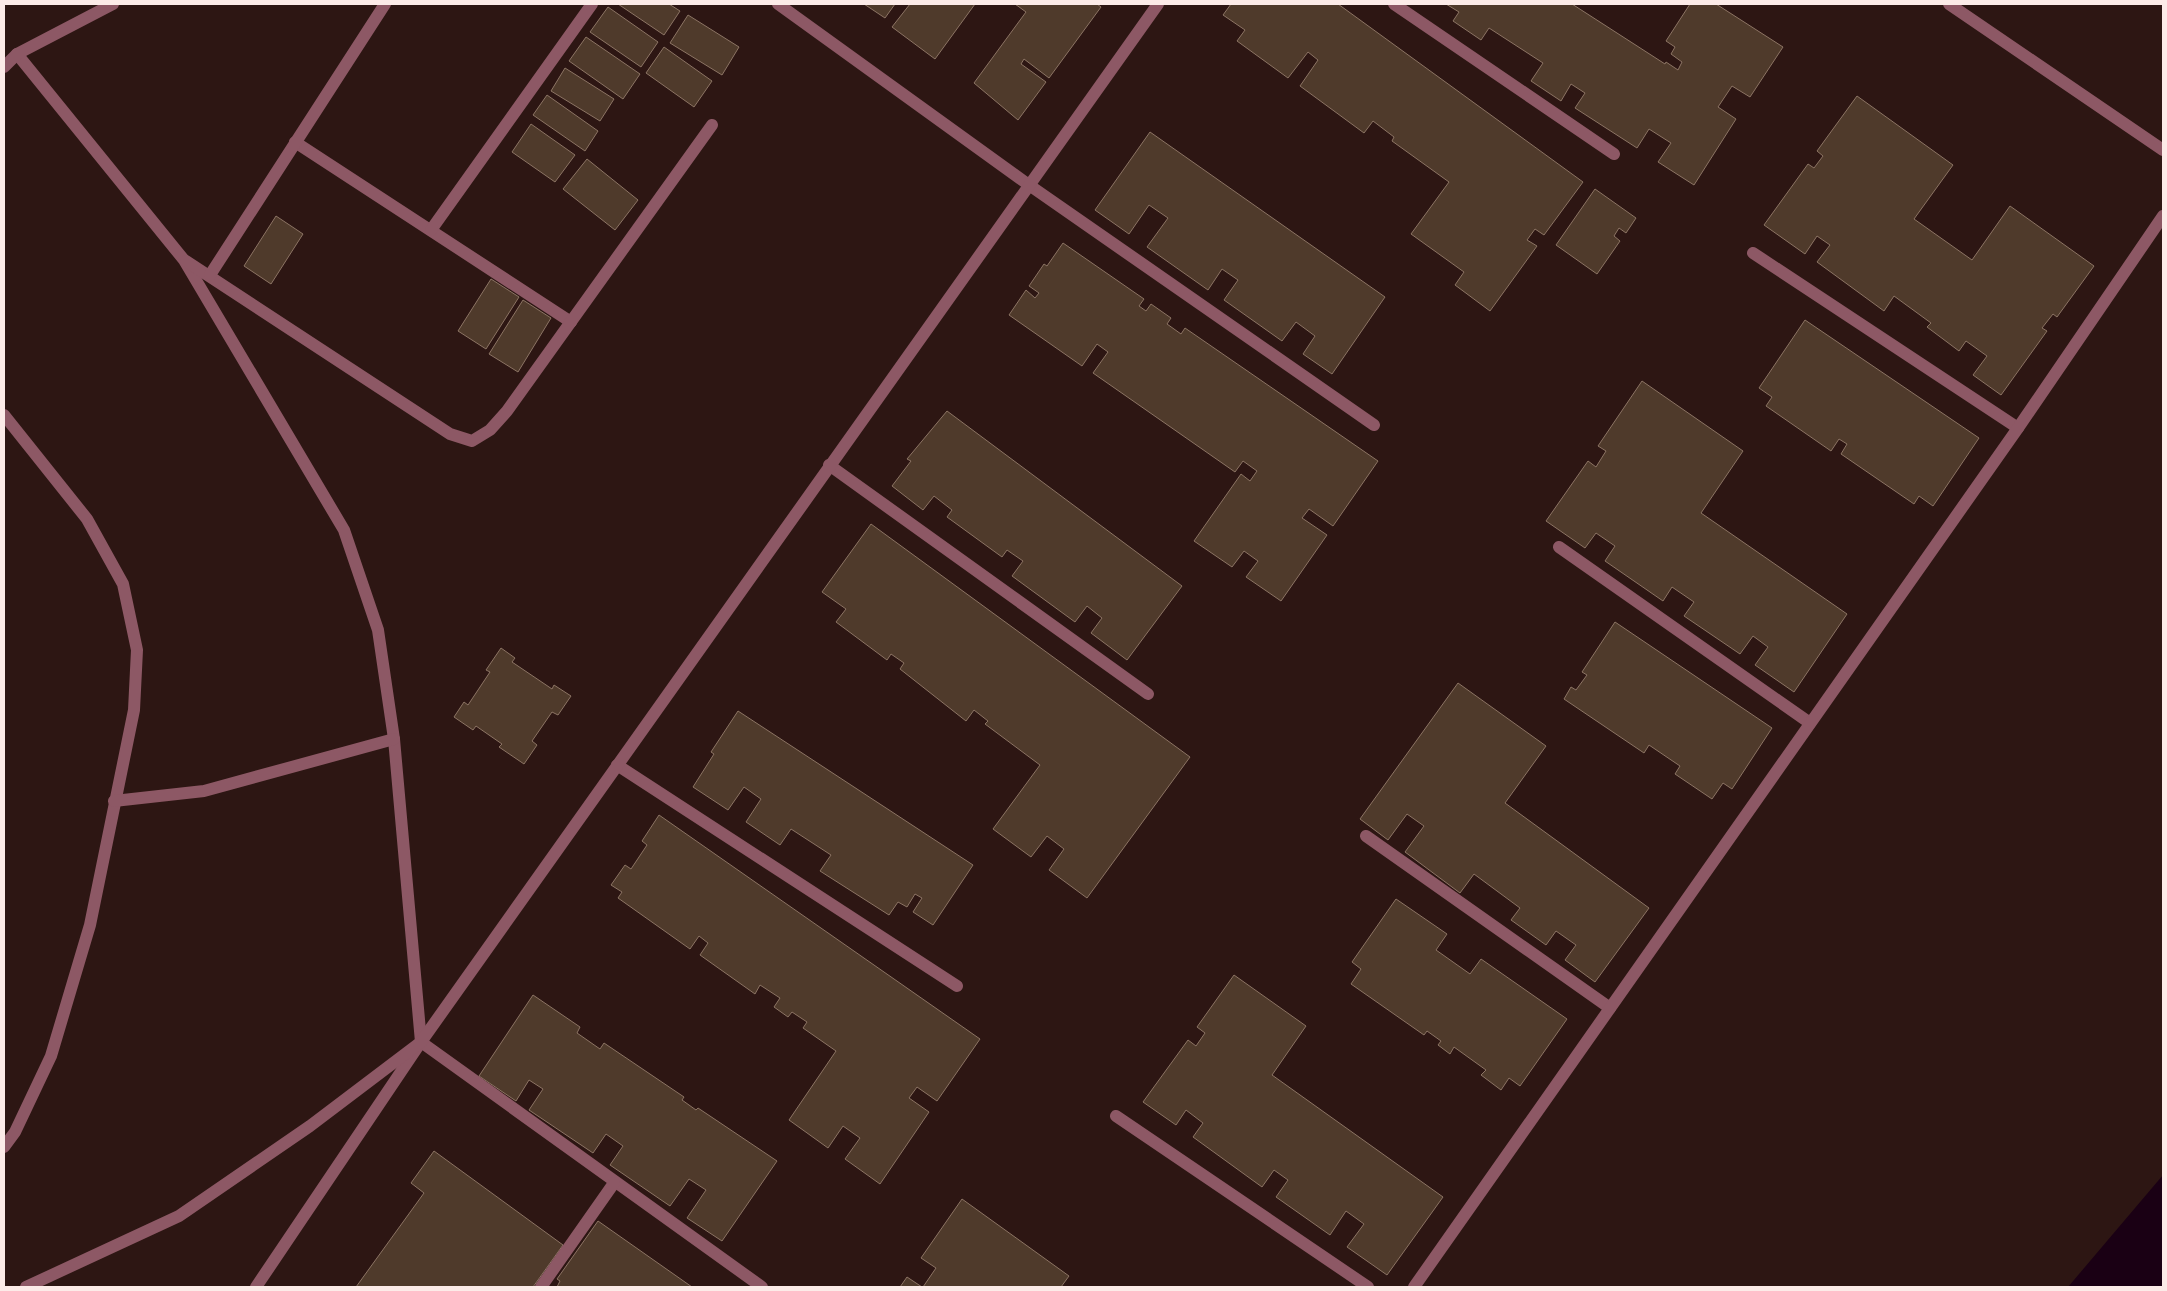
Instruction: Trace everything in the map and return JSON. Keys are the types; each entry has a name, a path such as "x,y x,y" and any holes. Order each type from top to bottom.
{"street":[{"path":"4,67 17,54 113,4"},
{"path":"210,275 385,4"},
{"path":"431,230 592,4"},
{"path":"778,4 1029,185 1374,425"},
{"path":"256,1287 421,1042 1158,4"},
{"path":"1394,4 1614,154"},
{"path":"1949,4 2163,150"},
{"path":"17,54 184,260 344,530 378,630 394,739 421,1042 614,1183 762,1287"},
{"path":"184,260 210,275 450,434 472,441 490,430 507,411 712,125"},
{"path":"295,142 571,322"},
{"path":"1414,1287 2018,428 2163,216"},
{"path":"1753,253 2018,428"},
{"path":"4,415 87,519 123,584 137,650 134,710 90,925 51,1056 15,1132 4,1146"},
{"path":"829,465 1148,694"},
{"path":"1559,547 1810,723"},
{"path":"114,801 204,791 394,739"},
{"path":"617,765 957,986"},
{"path":"1366,836 1610,1008"},
{"path":"26,1287 179,1216 310,1126 421,1042"},
{"path":"1116,1116 1368,1287"},
{"path":"541,1287 614,1183"}],"shaded area":[{"path":"2163,1175 2163,1287 2068,1287"}],"building":[{"path":"618,4 669,4 680,11 664,35"},
{"path":"864,4 895,4 885,18"},
{"path":"910,4 975,4 935,59 892,27"},
{"path":"1015,4 1097,4 1101,7 1049,78 1024,59 1021,64 1046,82 1018,120 974,83 1026,12"},
{"path":"1231,4 1338,4 1583,182 1544,235 1535,229 1527,240 1537,246 1490,311 1455,285 1464,272 1411,234 1449,182 1392,141 1394,137 1373,121 1364,133 1300,86 1318,60 1308,52 1288,78 1237,41 1245,30 1223,15"},
{"path":"1446,4 1572,4 1665,64 1666,62 1678,70 1682,62 1671,54 1675,47 1666,41 1690,4 1716,4 1783,47 1750,97 1732,86 1718,107 1736,119 1694,185 1658,162 1671,143 1649,129 1637,148 1575,108 1585,93 1571,84 1561,101 1531,81 1543,63 1489,28 1481,40 1453,21 1459,12"},
{"path":"608,7 658,42 641,67 590,32"},
{"path":"688,15 739,47 722,75 670,43"},
{"path":"586,37 640,74 623,99 569,61"},
{"path":"664,47 712,81 694,107 646,73"},
{"path":"565,68 614,99 600,121 551,91"},
{"path":"547,95 598,131 585,151 533,115"},
{"path":"1857,96 1953,165 1914,219 1972,260 2010,206 2094,266 2057,317 2053,314 2042,328 2047,331 2001,395 1973,375 1987,356 1966,341 1959,351 1927,327 1931,323 1894,296 1884,311 1817,262 1830,245 1817,236 1805,254 1764,225 1808,164 1814,168 1823,156 1817,151"},
{"path":"531,124 575,155 555,182 512,152"},
{"path":"1150,132 1385,297 1332,374 1303,354 1315,336 1296,322 1282,341 1224,300 1238,280 1222,269 1208,290 1147,247 1168,218 1149,205 1129,234 1095,210"},
{"path":"587,159 638,200 615,230 563,189"},
{"path":"1595,189 1636,218 1626,233 1619,228 1614,236 1620,241 1597,274 1556,245"},
{"path":"276,216 303,234 271,284 244,266"},
{"path":"1063,243 1144,299 1139,306 1146,311 1151,304 1171,318 1167,324 1181,334 1185,328 1378,461 1333,526 1309,509 1302,518 1327,535 1281,601 1246,577 1258,561 1244,551 1232,567 1194,541 1241,474 1250,481 1257,471 1243,461 1235,472 1093,373 1108,352 1097,344 1082,366 1009,315 1026,290 1035,298 1039,293 1029,286 1044,264 1047,266"},
{"path":"491,279 519,297 486,349 458,331"},
{"path":"523,300 551,318 518,372 489,354"},
{"path":"1805,320 1979,438 1933,506 1919,496 1914,504 1841,454 1847,444 1839,439 1831,451 1766,406 1772,397 1759,388"},
{"path":"1642,381 1743,451 1701,513 1847,614 1794,692 1755,665 1768,647 1753,636 1740,654 1684,616 1694,602 1672,587 1663,601 1605,561 1615,546 1596,533 1585,548 1546,521 1588,461 1596,467 1606,451 1598,446"},
{"path":"947,411 1182,586 1127,660 1091,633 1102,618 1087,606 1075,622 1012,576 1023,561 1007,550 1002,557 947,517 952,510 934,496 923,510 892,486 911,461 907,459"},
{"path":"871,524 1190,757 1087,898 1049,870 1064,849 1047,836 1031,857 993,829 1040,765 985,724 988,721 974,710 966,721 900,669 904,663 891,654 887,660 836,622 846,609 822,592"},
{"path":"1615,622 1772,728 1732,789 1723,783 1712,799 1675,774 1680,766 1649,745 1644,753 1564,699 1571,687 1576,690 1587,675 1582,672"},
{"path":"501,648 515,658 512,662 552,689 554,685 571,696 558,715 552,712 532,741 537,745 524,764 499,747 502,744 476,726 473,730 454,717 464,702 468,705 490,672 486,670"},
{"path":"1458,683 1546,746 1505,803 1649,908 1595,982 1565,960 1576,945 1556,931 1546,945 1511,920 1520,908 1474,874 1460,893 1405,852 1424,826 1407,814 1388,840 1360,819"},
{"path":"738,711 973,865 933,925 913,912 922,898 915,894 907,907 898,902 889,915 820,871 831,855 791,829 780,845 746,822 761,799 744,787 728,810 693,787 714,754 711,752"},
{"path":"659,815 980,1039 937,1101 917,1087 909,1098 929,1112 880,1184 845,1159 860,1138 843,1126 828,1148 789,1120 836,1051 803,1028 807,1022 792,1012 788,1017 774,1007 780,998 760,985 755,994 700,955 708,943 699,936 690,949 618,898 622,892 611,885 625,865 631,869 647,845 642,841"},
{"path":"1396,899 1447,934 1436,950 1470,974 1481,959 1567,1019 1520,1086 1509,1078 1501,1090 1481,1075 1486,1070 1454,1047 1450,1054 1438,1045 1441,1041 1427,1031 1424,1035 1351,984 1361,969 1352,962"},
{"path":"1234,975 1306,1026 1272,1075 1443,1197 1387,1275 1347,1247 1364,1224 1346,1211 1330,1235 1276,1197 1288,1180 1274,1170 1262,1187 1193,1137 1203,1123 1186,1110 1176,1125 1143,1102 1188,1040 1196,1046 1205,1033 1197,1027"},
{"path":"533,995 580,1027 577,1033 600,1049 604,1043 684,1097 682,1100 696,1110 698,1108 777,1161 722,1241 687,1218 706,1190 689,1179 670,1206 610,1165 623,1146 606,1134 593,1153 529,1110 543,1089 529,1080 516,1101 479,1076"},
{"path":"434,1151 563,1245 533,1287 356,1287 424,1193 411,1183"},
{"path":"962,1199 1069,1276 1061,1287 923,1287 936,1268 921,1258"},
{"path":"598,1221 692,1287 557,1287 560,1281 557,1279"},
{"path":"907,1277 922,1287 900,1287"}]}
